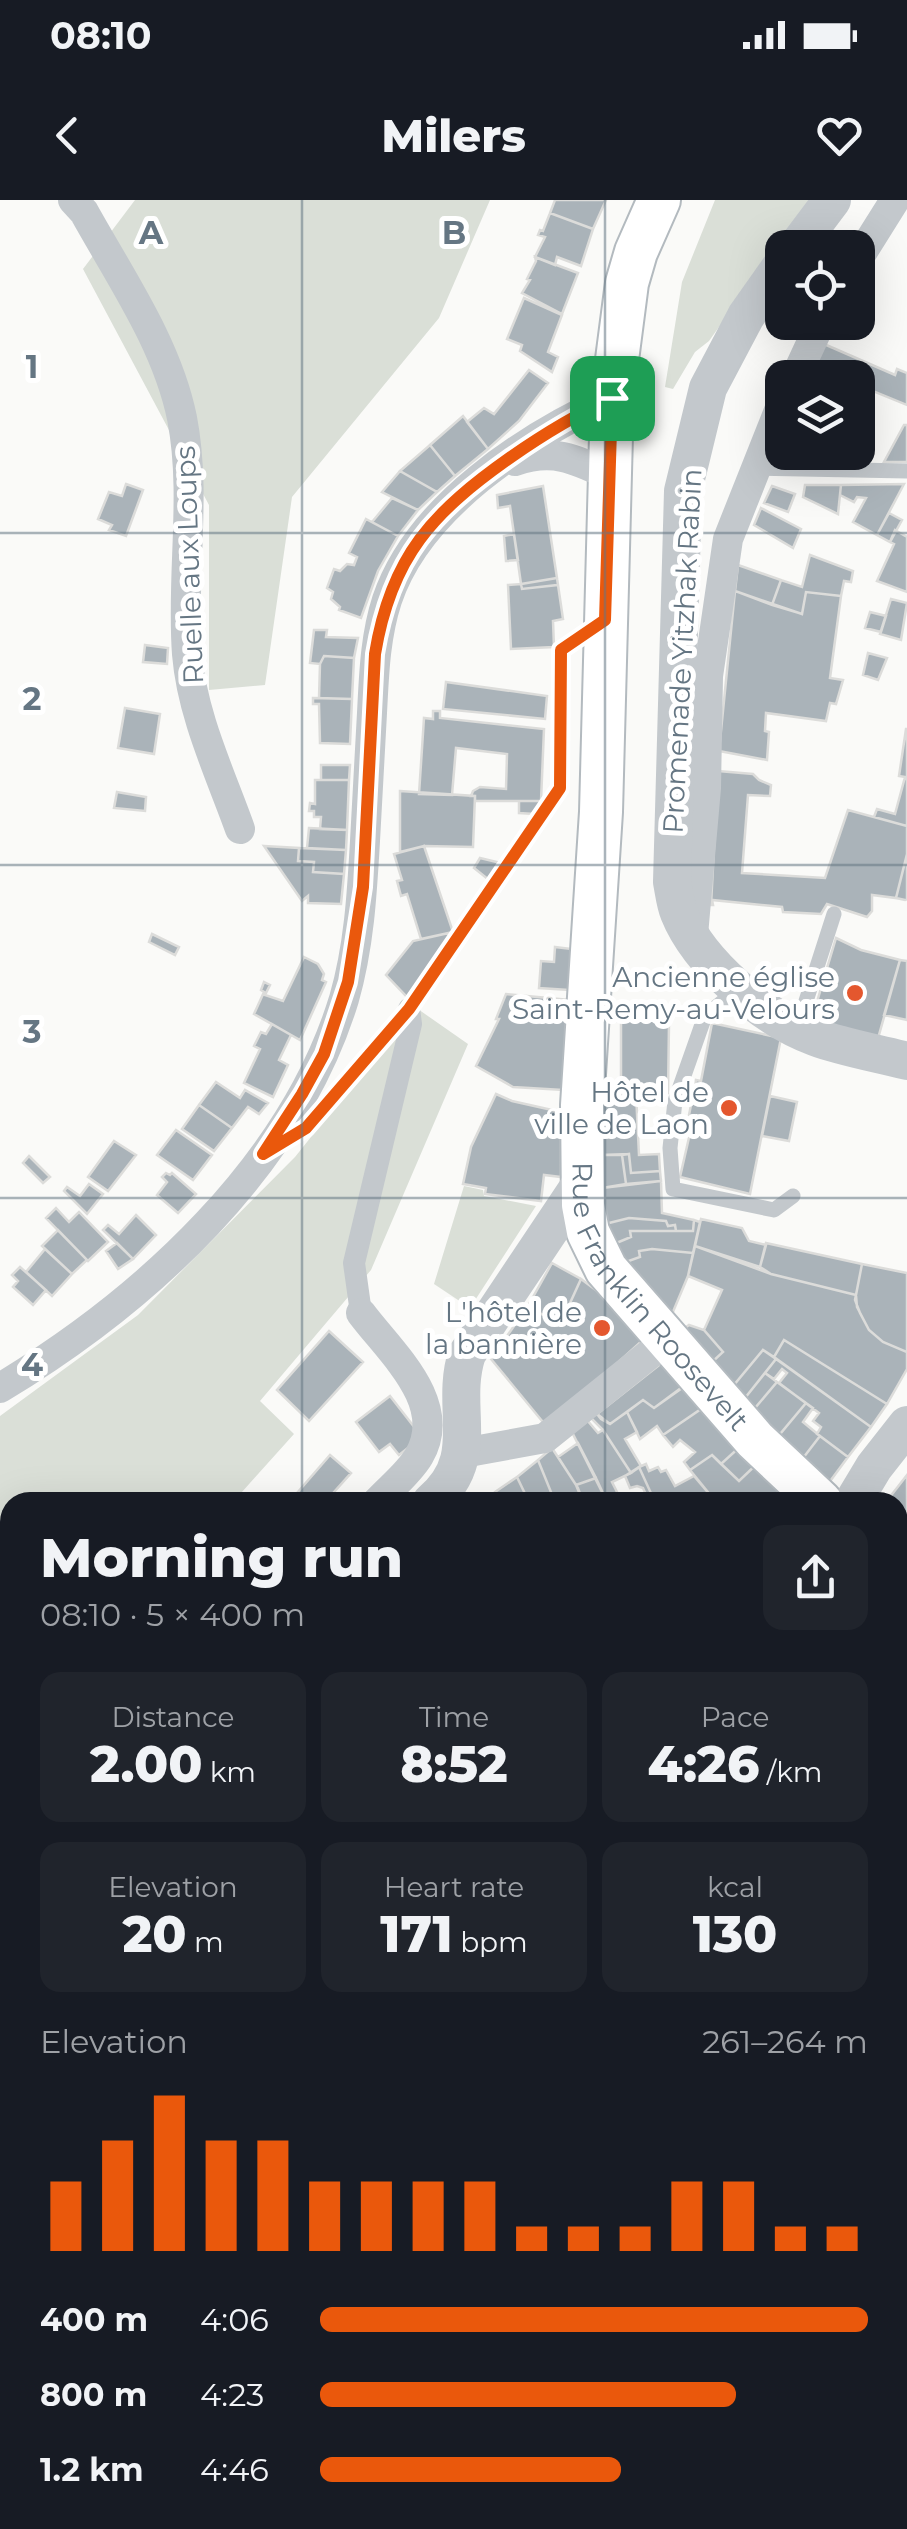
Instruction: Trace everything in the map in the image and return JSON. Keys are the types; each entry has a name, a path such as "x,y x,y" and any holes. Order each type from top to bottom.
{"main road":[{"name":"Rue Franklin Roosevelt","path":"659,200 636,252 628,283 612,398 602,752 582,1106 582,1182 588,1232 606,1270 755,1440 810,1492"}],"street":[{"name":"Ruelle aux Loups","path":"74,200 137,306 172,382 187,456 187,656 196,706 240,829"},
{"path":"810,230 832,200"},
{"path":"875,232 895,200"},
{"name":"Promenade Yitzhak Rabin","path":"765,289 746,316 708,388 684,491 672,882 679,913 704,952 738,989 780,1021 814,1037 907,1060"},
{"path":"0,1388 97,1322 210,1220 263,1154 302,1094 324,1054 351,970 363,887 375,654 387,600 398,573 450,502 572,416 612,398"},
{"path":"693,935 706,788 708,676 728,539 765,444"},
{"path":"498,466 541,453 554,454 609,475"},
{"path":"386,1492 418,1458 427,1438 428,1415 421,1392 360,1313 354,1262 411,1024 409,1009"},
{"path":"441,1492 449,1484 463,1453 460,1382 468,1354 582,1182"},
{"path":"463,1453 546,1438 666,1340"},
{"path":"859,1492 907,1425"}],"lane":[{"path":"755,468 907,471"},
{"path":"263,1154 306,1128 409,1009 560,788 561,650 605,620"},
{"path":"797,1029 834,914"},
{"path":"738,989 705,1016 675,1100 670,1148 673,1189 774,1210 793,1196"}],"shaded area":[{"path":"135,200 490,200 439,318 292,497 265,685 209,690 209,505 83,269"},
{"path":"715,200 809,200 788,230 765,230 765,262 709,341 695,352 673,389 665,387 682,282"},
{"path":"415,1007 468,1044 371,1270 260,1401 294,1434 242,1492 0,1492 0,1416 138,1315 295,1157"},
{"path":"464,1186 483,1190 484,1196 536,1206 470,1308 434,1284"}],"building":[{"path":"555,200 606,200 593,229 550,213"},
{"path":"550,213 593,229 581,266 557,257 555,265 535,257 545,237 538,235"},
{"path":"535,257 578,273 562,314 522,293 530,280 527,279"},
{"path":"524,298 562,315 548,352 558,357 552,372 520,351 522,345 507,339"},
{"path":"824,344 861,360 818,360"},
{"path":"875,366 895,375 897,369 907,373 907,405 875,392"},
{"path":"529,370 548,383 519,421 488,449 467,422 484,408 494,414"},
{"path":"463,416 488,449 455,476 430,445"},
{"path":"904,425 907,462 884,462"},
{"path":"430,445 455,476 437,492 400,471"},
{"path":"400,471 437,492 418,510 382,492"},
{"path":"126,484 143,490 126,536 109,530 112,525 98,519 109,492 122,496"},
{"path":"904,484 877,535 853,522 866,498 857,497 854,502 840,495 841,485"},
{"path":"805,485 841,485 838,514 803,497"},
{"path":"543,486 557,578 521,584 510,506 498,508 497,495"},
{"path":"772,486 795,494 788,512 764,503"},
{"path":"392,498 418,510 398,536 372,522"},
{"path":"761,508 801,529 793,548 754,525"},
{"path":"889,513 902,520 890,542 877,535"},
{"path":"366,519 398,536 378,571 361,618 339,610 331,599 333,592 327,588 334,569 340,571 347,564 354,565 357,557 349,553"},
{"path":"895,530 907,537 907,592 877,581 894,544 890,542"},
{"path":"514,534 518,560 506,561 504,536"},
{"path":"810,555 853,571 851,582 844,581 841,596 806,592 802,614 772,605 781,580 802,587"},
{"path":"738,565 781,580 772,605 735,591"},
{"path":"557,578 558,585 522,589 521,584"},
{"path":"521,584 522,589 558,585 563,619 553,621 554,647 511,649 508,585"},
{"path":"735,591 802,614 806,592 841,596 830,678 843,680 836,704 830,703 826,721 766,713 767,760 719,751"},
{"path":"891,599 907,603 901,640 880,634"},
{"path":"870,612 886,616 881,632 865,628"},
{"path":"314,630 327,630 326,637 358,638 354,658 324,656 320,664 310,663"},
{"path":"145,645 168,648 167,664 143,662"},
{"path":"868,653 887,658 878,680 863,675"},
{"path":"324,656 354,658 352,699 319,698 320,664"},
{"path":"446,682 547,696 545,719 443,709"},
{"path":"313,698 352,699 350,744 320,743 319,704 313,704"},
{"path":"125,708 160,714 154,754 118,748"},
{"path":"433,711 440,711 440,718 544,729 541,801 475,801 475,796 471,796 480,787 506,789 507,754 456,748 452,795 419,794 424,718 433,719"},
{"path":"906,729 907,826 874,817 877,809 895,814 905,777 899,776"},
{"path":"321,765 350,765 349,780 321,780"},
{"path":"718,771 753,774 771,785 770,796 748,795 742,873 825,878 848,810 907,826 907,854 896,898 872,895 872,911 867,917 827,904 821,914 712,900 711,905"},
{"path":"315,780 349,780 347,830 320,829 321,817 314,817 314,811 309,811 310,803 315,804"},
{"path":"400,791 475,796 473,847 424,846 400,852"},
{"path":"117,792 146,797 145,811 114,808"},
{"path":"519,801 541,801 540,808 535,814 519,813"},
{"path":"309,828 347,830 346,850 307,848"},
{"path":"264,846 299,848 298,861 314,862 313,872 344,874 341,904 308,903 308,896 302,901"},
{"path":"424,846 453,932 421,939 407,894 401,896 397,881 402,880 394,854"},
{"path":"299,848 346,850 344,874 313,872 314,862 298,861"},
{"path":"907,854 907,899 905,900 896,898"},
{"path":"480,858 501,863 489,880 474,868"},
{"path":"453,932 407,997 386,975 413,941"},
{"path":"152,934 179,947 175,955 149,942"},
{"name":"Ancienne église Saint-Remy-au-Velours","path":"836,938 861,950 900,960 877,1042 811,1022"},
{"path":"555,947 572,949 569,990 539,988 541,961 554,962"},
{"path":"304,957 318,964 326,982 300,1040 254,1014 264,982 270,985 265,995 283,1001"},
{"path":"900,960 907,961 907,1020 884,1015"},
{"path":"506,994 569,1000 563,1090 513,1087 476,1066 499,1019"},
{"path":"608,1001 656,1009 669,1023 668,1093 621,1094 621,1021 607,1021"},
{"name":"Hôtel de ville de Laon","path":"712,1023 781,1038 750,1194 680,1177 693,1120 688,1120 696,1080 701,1081"},
{"path":"272,1024 291,1035 279,1060 288,1065 273,1097 244,1083 260,1049 254,1046 261,1032 266,1034"},
{"path":"216,1082 240,1098 245,1090 268,1103 259,1114 248,1107 232,1128 199,1105"},
{"path":"636,1093 639,1155 659,1154 660,1171 631,1173 629,1154 600,1155 602,1096"},
{"path":"496,1094 561,1112 561,1177 544,1175 541,1201 485,1194 486,1188 463,1184 471,1147"},
{"path":"770,1096 797,1102 789,1141 762,1136"},
{"path":"199,1105 232,1128 214,1151 182,1129"},
{"path":"176,1130 212,1155 193,1180 157,1155"},
{"path":"114,1141 136,1155 108,1191 88,1177"},
{"path":"629,1154 631,1173 660,1171 661,1181 626,1184 622,1155"},
{"path":"600,1155 622,1155 626,1184 602,1188"},
{"path":"29,1156 50,1177 43,1183 23,1163"},
{"path":"172,1173 196,1194 178,1213 157,1195 167,1182 162,1177"},
{"path":"661,1181 662,1213 694,1220 693,1231 676,1231 675,1225 668,1226 666,1221 629,1218 605,1224 602,1188"},
{"path":"89,1184 103,1194 87,1214 64,1191 67,1187 80,1196"},
{"path":"56,1208 69,1222 79,1212 108,1242 88,1261 46,1218"},
{"path":"136,1215 156,1235 133,1259 103,1230 108,1225 119,1234"},
{"path":"629,1218 666,1221 668,1226 675,1225 676,1231 630,1231 631,1237 614,1244 605,1224"},
{"path":"701,1219 742,1228 749,1241 766,1245 760,1267 695,1246"},
{"path":"694,1220 700,1222 693,1253 652,1249 639,1251 640,1257 623,1263 614,1244 631,1237 630,1231 693,1231"},
{"path":"58,1230 87,1260 72,1274 42,1246"},
{"path":"117,1243 133,1259 118,1269 106,1251"},
{"path":"766,1243 862,1264 856,1295 771,1274 760,1267"},
{"path":"695,1246 771,1274 856,1295 857,1307 869,1330 883,1342 907,1352 907,1369 887,1404 784,1340 774,1357 763,1350 733,1386 711,1363 723,1352 704,1330 722,1290 688,1276"},
{"path":"45,1249 72,1274 52,1296 26,1272"},
{"path":"639,1251 693,1253 670,1319 623,1263 640,1257"},
{"path":"552,1263 581,1279 560,1325 528,1306"},
{"path":"862,1264 907,1273 907,1352 883,1342 869,1330 860,1313 855,1300"},
{"path":"20,1267 46,1290 33,1305 13,1287 18,1281 12,1275"},
{"path":"581,1279 624,1311 644,1339 547,1427 491,1359 528,1306 560,1325"},
{"path":"689,1325 704,1330 723,1352 711,1363 681,1331"},
{"path":"329,1331 363,1362 309,1421 277,1390"},
{"path":"784,1340 887,1404 871,1427 774,1357"},
{"path":"763,1350 776,1359 741,1403 729,1391"},
{"path":"776,1359 871,1427 848,1457 817,1434 821,1427 813,1421 819,1413 779,1383 787,1373 782,1369 774,1379 765,1373"},
{"path":"663,1362 685,1385 654,1408 643,1400 610,1424 601,1419 597,1414"},
{"path":"765,1373 777,1382 750,1414 741,1403"},
{"path":"777,1382 806,1403 776,1439 750,1414"},
{"path":"685,1386 704,1407 663,1435 657,1426 640,1439 627,1412 643,1400 654,1408"},
{"path":"390,1396 422,1437 399,1455 390,1444 379,1452 356,1422"},
{"path":"806,1403 813,1408 803,1422 820,1436 800,1462 776,1439"},
{"path":"704,1407 741,1446 721,1464 712,1455 690,1470 684,1462 695,1452 680,1440 673,1447 663,1435"},
{"path":"627,1412 637,1432 625,1439 641,1466 631,1473 590,1417 597,1414 610,1424"},
{"path":"587,1420 598,1433 603,1430 631,1473 612,1482 617,1492 602,1492 572,1432"},
{"path":"820,1436 848,1457 828,1484 800,1462"},
{"path":"578,1443 596,1478 576,1485 558,1457"},
{"path":"744,1443 761,1460 739,1481 721,1464"},
{"path":"552,1448 579,1492 551,1492 538,1460"},
{"path":"330,1455 351,1473 334,1492 298,1492"},
{"path":"712,1455 739,1481 761,1460 788,1492 708,1492 690,1470"},
{"path":"538,1460 551,1492 524,1492 517,1477"},
{"path":"646,1464 649,1471 658,1467 661,1472 666,1470 675,1486 694,1476 708,1492 650,1492 639,1467"},
{"path":"639,1467 650,1492 637,1486 630,1488 625,1476"},
{"path":"907,1475 907,1492 894,1492"},
{"path":"517,1477 524,1492 495,1492"},
{"path":"596,1478 602,1492 579,1492 576,1485"}],"place":[{"name":"Ancienne église Saint-Remy-au-Velours","path":"855,993"},
{"name":"Hôtel de ville de Laon","path":"729,1108"},
{"name":"L'hôtel de la bannière","path":"602,1328"}],"route":[{"path":"612,398 605,620 561,650 560,788 409,1009 306,1128 263,1154 324,1054 348,982 363,887 375,654 387,600 398,573 430,526 472,484 572,416 612,398"}]}
